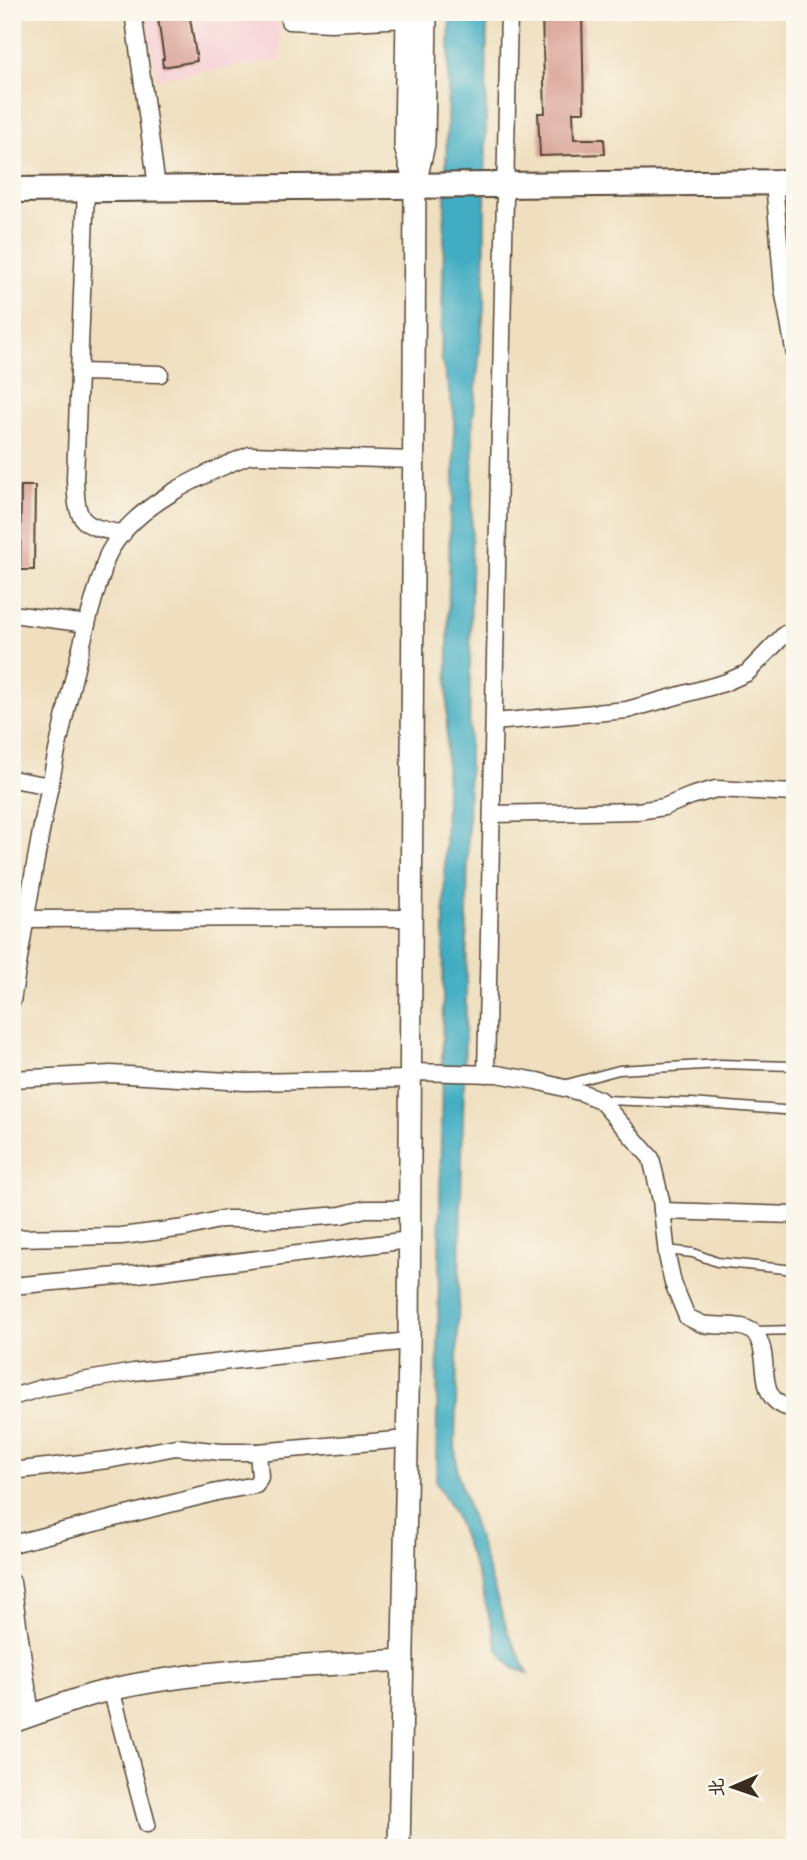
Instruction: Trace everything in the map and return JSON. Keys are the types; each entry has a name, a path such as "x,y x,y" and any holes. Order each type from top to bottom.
{"main road":[{"path":"399,1848 409,1240 415,185 405,146 414,15"},
{"path":"12,190 784,182"},
{"path":"22,1718 111,1689 214,1674 402,1660"}],"street":[{"path":"133,12 157,187"},
{"path":"486,1074 509,12"},
{"path":"289,21 331,23 414,15"},
{"path":"784,182 783,289 795,355"},
{"path":"86,188 76,504 82,520 91,528 123,534"},
{"path":"79,372 160,374"},
{"path":"12,1001 19,919 67,701 93,599 111,549 133,522 160,499 228,464 250,456 414,460"},
{"path":"12,614 87,624"},
{"path":"494,722 627,710 724,683 747,673 785,634 795,630"},
{"path":"12,779 50,786"},
{"path":"492,814 638,811 664,807 716,789 795,793"},
{"path":"19,919 411,918"},
{"path":"12,1079 111,1074 245,1082 486,1074 557,1086 600,1100 651,1158 673,1283 687,1317 702,1324 744,1327 757,1335 764,1373 773,1399 783,1407 795,1409"},
{"path":"12,1238 121,1236 185,1228 222,1219 291,1219 341,1215 365,1209 409,1209"},
{"path":"662,1211 795,1215"},
{"path":"12,1286 152,1272 409,1240"},
{"path":"12,1397 42,1388 134,1371 408,1341"},
{"path":"12,1471 108,1460 176,1447 220,1452 258,1452 407,1439"},
{"path":"12,1544 217,1492 256,1485 260,1477 258,1452"},
{"path":"12,1582 22,1718"},
{"path":"111,1689 147,1824"}],"lane":[{"path":"557,1086 619,1070 720,1064 795,1066"},
{"path":"600,1100 691,1103 795,1111"},
{"path":"666,1250 693,1253 717,1262 795,1270"},
{"path":"750,1331 795,1331"}],"shaded area":[{"path":"146,12 279,12 280,60 156,78"}],"water":[{"path":"450,12 487,12 484,307 473,420 466,995 455,1446 458,1475 508,1633 528,1673 513,1668 498,1650 480,1582 455,1515 436,1482 450,511 454,501 454,412 441,357"}],"building":[{"path":"157,12 189,12 197,61 163,67"},
{"path":"723,12 752,12 752,15 723,15"},
{"path":"582,15 584,112 573,112 574,139 604,139 605,154 540,156 538,113 545,113 542,16"},
{"path":"21,486 35,486 34,570 20,570"},
{"path":"12,583 17,584 15,599 12,599"}]}
